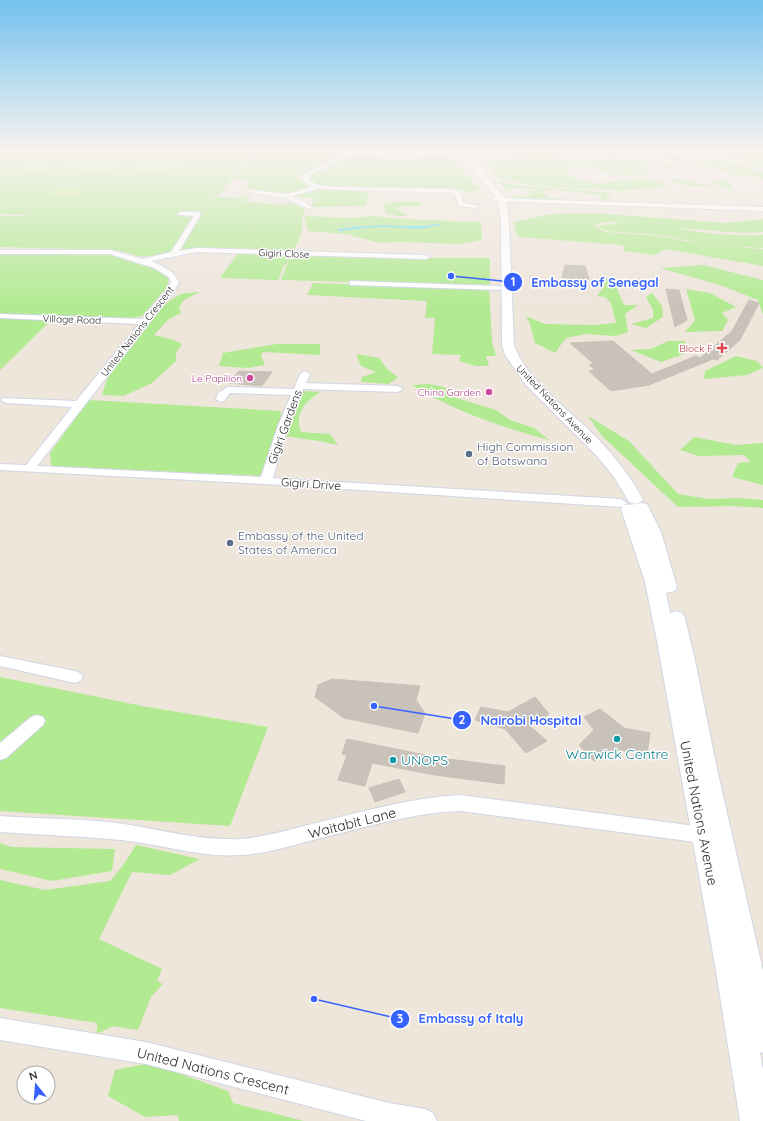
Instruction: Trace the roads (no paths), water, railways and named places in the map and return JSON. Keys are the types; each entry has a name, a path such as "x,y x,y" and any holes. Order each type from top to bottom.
{"street":[{"path":"300,202 310,207"},
{"path":"460,202 460,205 478,206"},
{"name":"United Nations Avenue","path":"499,202 504,222 502,266 499,288 500,342 504,360 511,370 539,400 577,436 652,532 667,584 763,1038"},
{"path":"566,202 763,209"},
{"path":"173,254 198,214 181,214"},
{"name":"Gigiri Close","path":"143,261 173,254 209,250 426,257"},
{"name":"United Nations Crescent","path":"0,252 102,251 125,255 170,272 175,282 172,290 79,404 29,469"},
{"path":"292,263 295,253"},
{"name":"United Nations Avenue","path":"502,266 508,345 513,360 532,383 602,450 628,484 630,504 654,582 704,835 756,1121"},
{"path":"353,283 499,288"},
{"name":"Village Road","path":"0,316 145,322"},
{"name":"Gigiri Gardens","path":"266,481 283,426 305,374"},
{"path":"221,399 223,393 228,390 398,388"},
{"path":"7,400 79,404"},
{"name":"Gigiri Drive","path":"0,467 266,481 630,504"},
{"path":"0,661 75,678"},
{"path":"0,753 37,721"},
{"name":"Waitabit Lane","path":"0,824 122,832 185,844 217,847 241,847 266,844 389,813 438,804 460,803 704,835"},
{"name":"United Nations Crescent","path":"0,1029 146,1053 389,1115 424,1121"}],"waterway":[{"path":"424,227 440,224"},
{"path":"355,228 383,226 424,227"},
{"path":"355,228 361,227"},
{"path":"403,227 424,227"},
{"path":"424,227 429,227"},
{"path":"339,230 355,228"}],"place":[{"name":"Embassy of Senegal","path":"451,276"},
{"name":"Block F","path":"722,348"},
{"name":"Le Papillon","path":"250,378"},
{"name":"China Garden","path":"489,392"},
{"name":"High Commission of Botswana","path":"469,454"},
{"name":"Embassy of the United States of America","path":"230,543"},
{"name":"Nairobi Hospital","path":"374,706"},
{"name":"Warwick Centre","path":"617,739"},
{"name":"UNOPS","path":"393,760"},
{"name":"Embassy of Italy","path":"314,999"}]}
